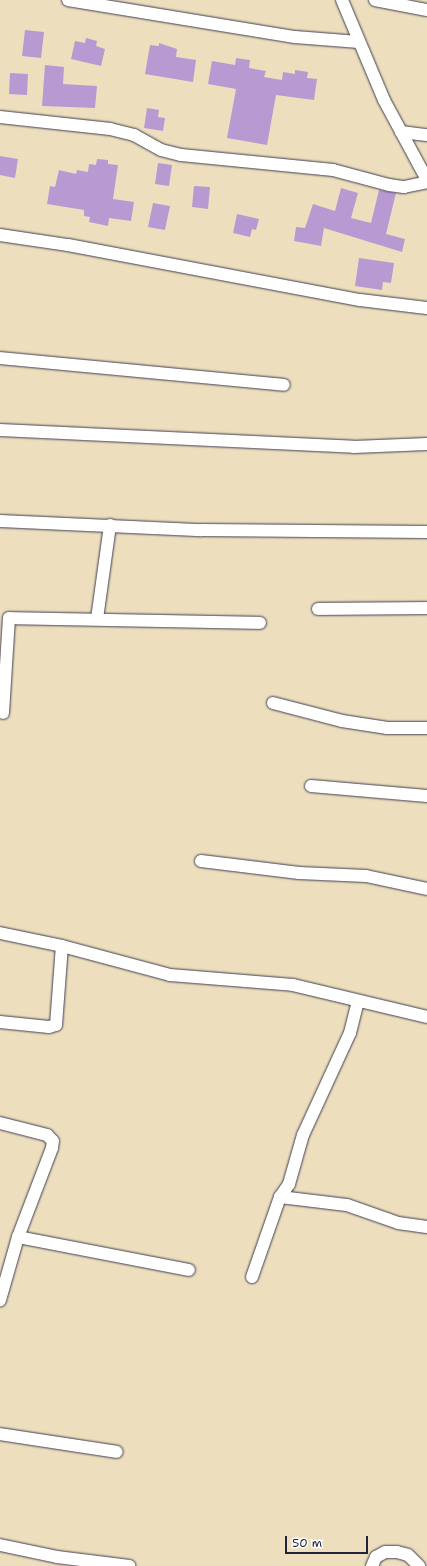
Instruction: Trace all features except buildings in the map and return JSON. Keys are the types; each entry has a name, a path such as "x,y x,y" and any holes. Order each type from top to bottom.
{"street":[{"path":"68,0 295,37 359,42"},
{"path":"0,117 110,129 134,135 161,150 181,155 333,170 389,185 404,187 427,181 401,132 359,42 342,0"},
{"path":"375,0 427,10"},
{"path":"401,132 427,135"},
{"path":"0,235 68,245 360,300 427,308"},
{"path":"0,358 284,385"},
{"path":"0,430 354,447 427,444"},
{"path":"0,521 202,530 427,532"},
{"path":"97,619 110,525"},
{"path":"318,609 427,608"},
{"path":"3,713 9,618 260,623"},
{"path":"272,703 342,721 387,728 427,728"},
{"path":"312,786 427,796"},
{"path":"201,861 299,873 366,876 427,889"},
{"path":"0,933 62,946 170,976 293,985 427,1017"},
{"path":"0,1022 49,1027 56,1025 62,946"},
{"path":"252,1277 280,1197 290,1184 303,1135 350,1033 358,1001"},
{"path":"0,1123 47,1135 53,1142 18,1237 0,1300"},
{"path":"280,1197 347,1205 398,1223 427,1227"},
{"path":"18,1237 189,1270"},
{"path":"0,1434 116,1452"},
{"path":"0,1545 57,1557 129,1566"},
{"path":"372,1566 376,1557 385,1552 397,1552 408,1555 419,1566"}]}
